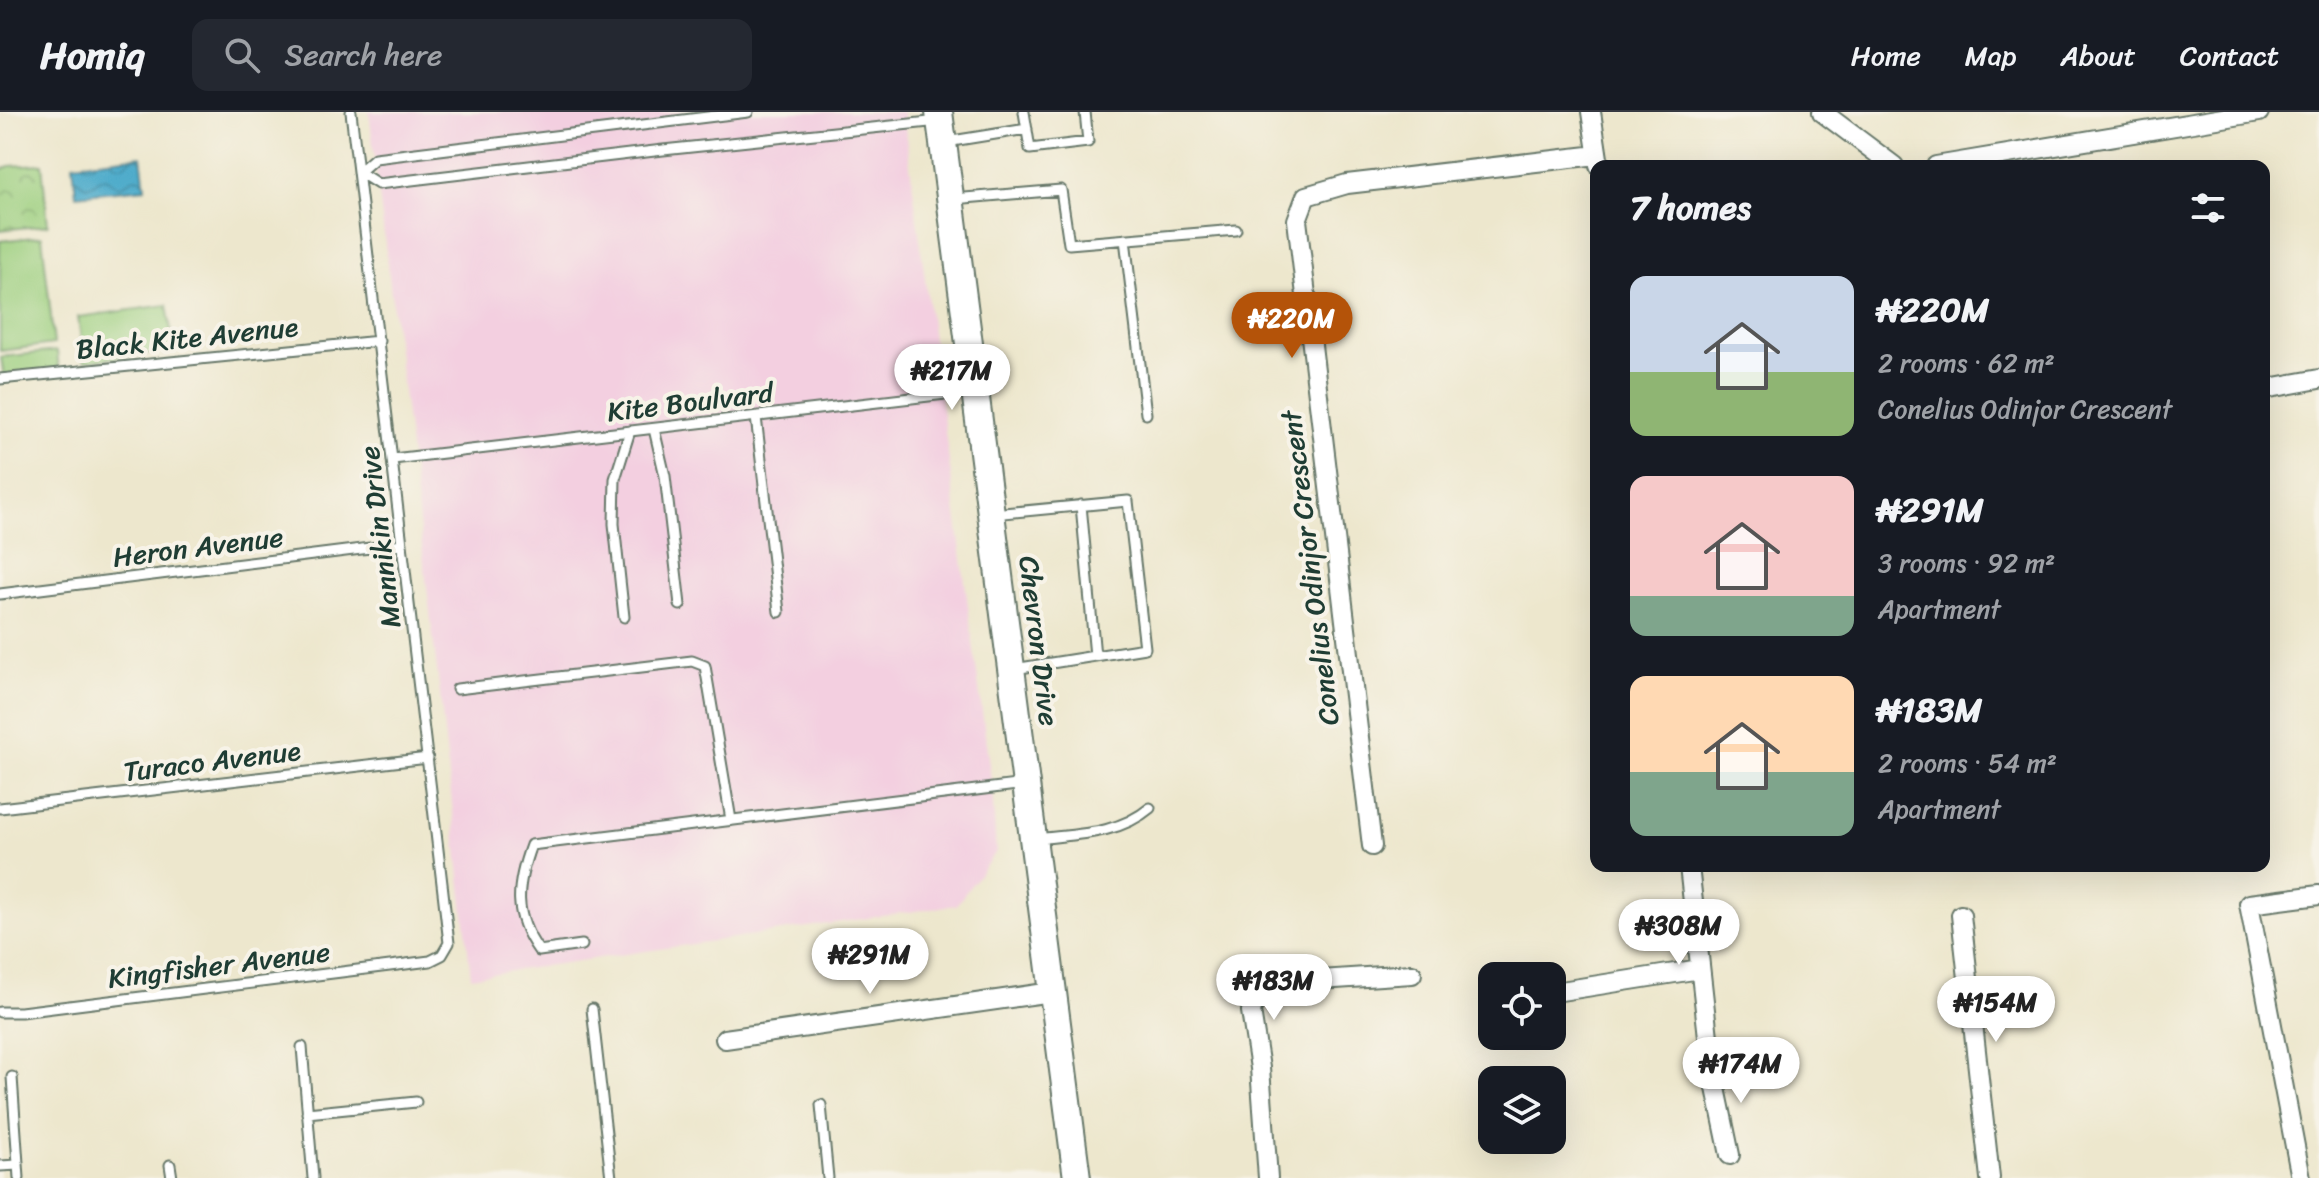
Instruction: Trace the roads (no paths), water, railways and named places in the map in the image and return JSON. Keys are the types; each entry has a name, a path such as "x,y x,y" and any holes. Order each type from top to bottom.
{"main road":[{"name":"Chevron Drive","path":"940,125 1077,1178"}],"street":[{"path":"1591,112 1598,160"},
{"path":"1822,112 1886,160"},
{"path":"1972,160 2259,112"},
{"name":"Conelius Odinjor Crescent","path":"1372,846 1297,220 1306,196 1347,184 1590,161"},
{"path":"2270,388 2319,379"},
{"path":"1690,872 1711,1064 1730,1155"},
{"path":"2301,1178 2249,904 2319,895"},
{"path":"1961,915 1990,1178"},
{"path":"1566,990 1700,969"},
{"path":"1268,1178 1260,1068 1251,1011 1258,991 1274,983 1412,974"},
{"path":"725,1039 1052,992"}],"lane":[{"name":"Mannikin Drive","path":"351,112 449,932 449,943 442,955"},
{"path":"748,112 375,158 359,172 378,184 663,150 940,125 1027,129"},
{"path":"1024,112 1030,149 1088,142 1085,112"},
{"path":"950,200 1061,190 1069,244 1236,230"},
{"path":"1125,239 1146,414"},
{"name":"Black Kite Avenue","path":"0,379 379,341"},
{"name":"Kite Boulvard","path":"393,459 974,391"},
{"path":"756,417 779,612"},
{"path":"654,429 665,476 680,605"},
{"path":"624,617 614,524 615,479 630,431"},
{"path":"990,514 1128,501 1145,648 1010,669"},
{"path":"1081,505 1095,656"},
{"name":"Heron Avenue","path":"0,594 402,544"},
{"path":"457,689 692,661 705,666 731,820"},
{"name":"Turaco Avenue","path":"0,808 428,758"},
{"path":"582,945 539,951 528,936 518,907 522,869 531,845 1025,784"},
{"path":"1032,840 1112,829 1135,821 1150,808"},
{"name":"Kingfisher Avenue","path":"0,1012 430,961 442,955"},
{"path":"592,1009 611,1178"},
{"path":"302,1047 313,1178"},
{"path":"12,1077 19,1178"},
{"path":"307,1113 416,1102"},
{"path":"821,1105 828,1178"},
{"path":"0,1166 18,1165"},
{"path":"170,1165 172,1178"}],"water":[{"path":"141,156 145,188 76,195 73,164"}]}
